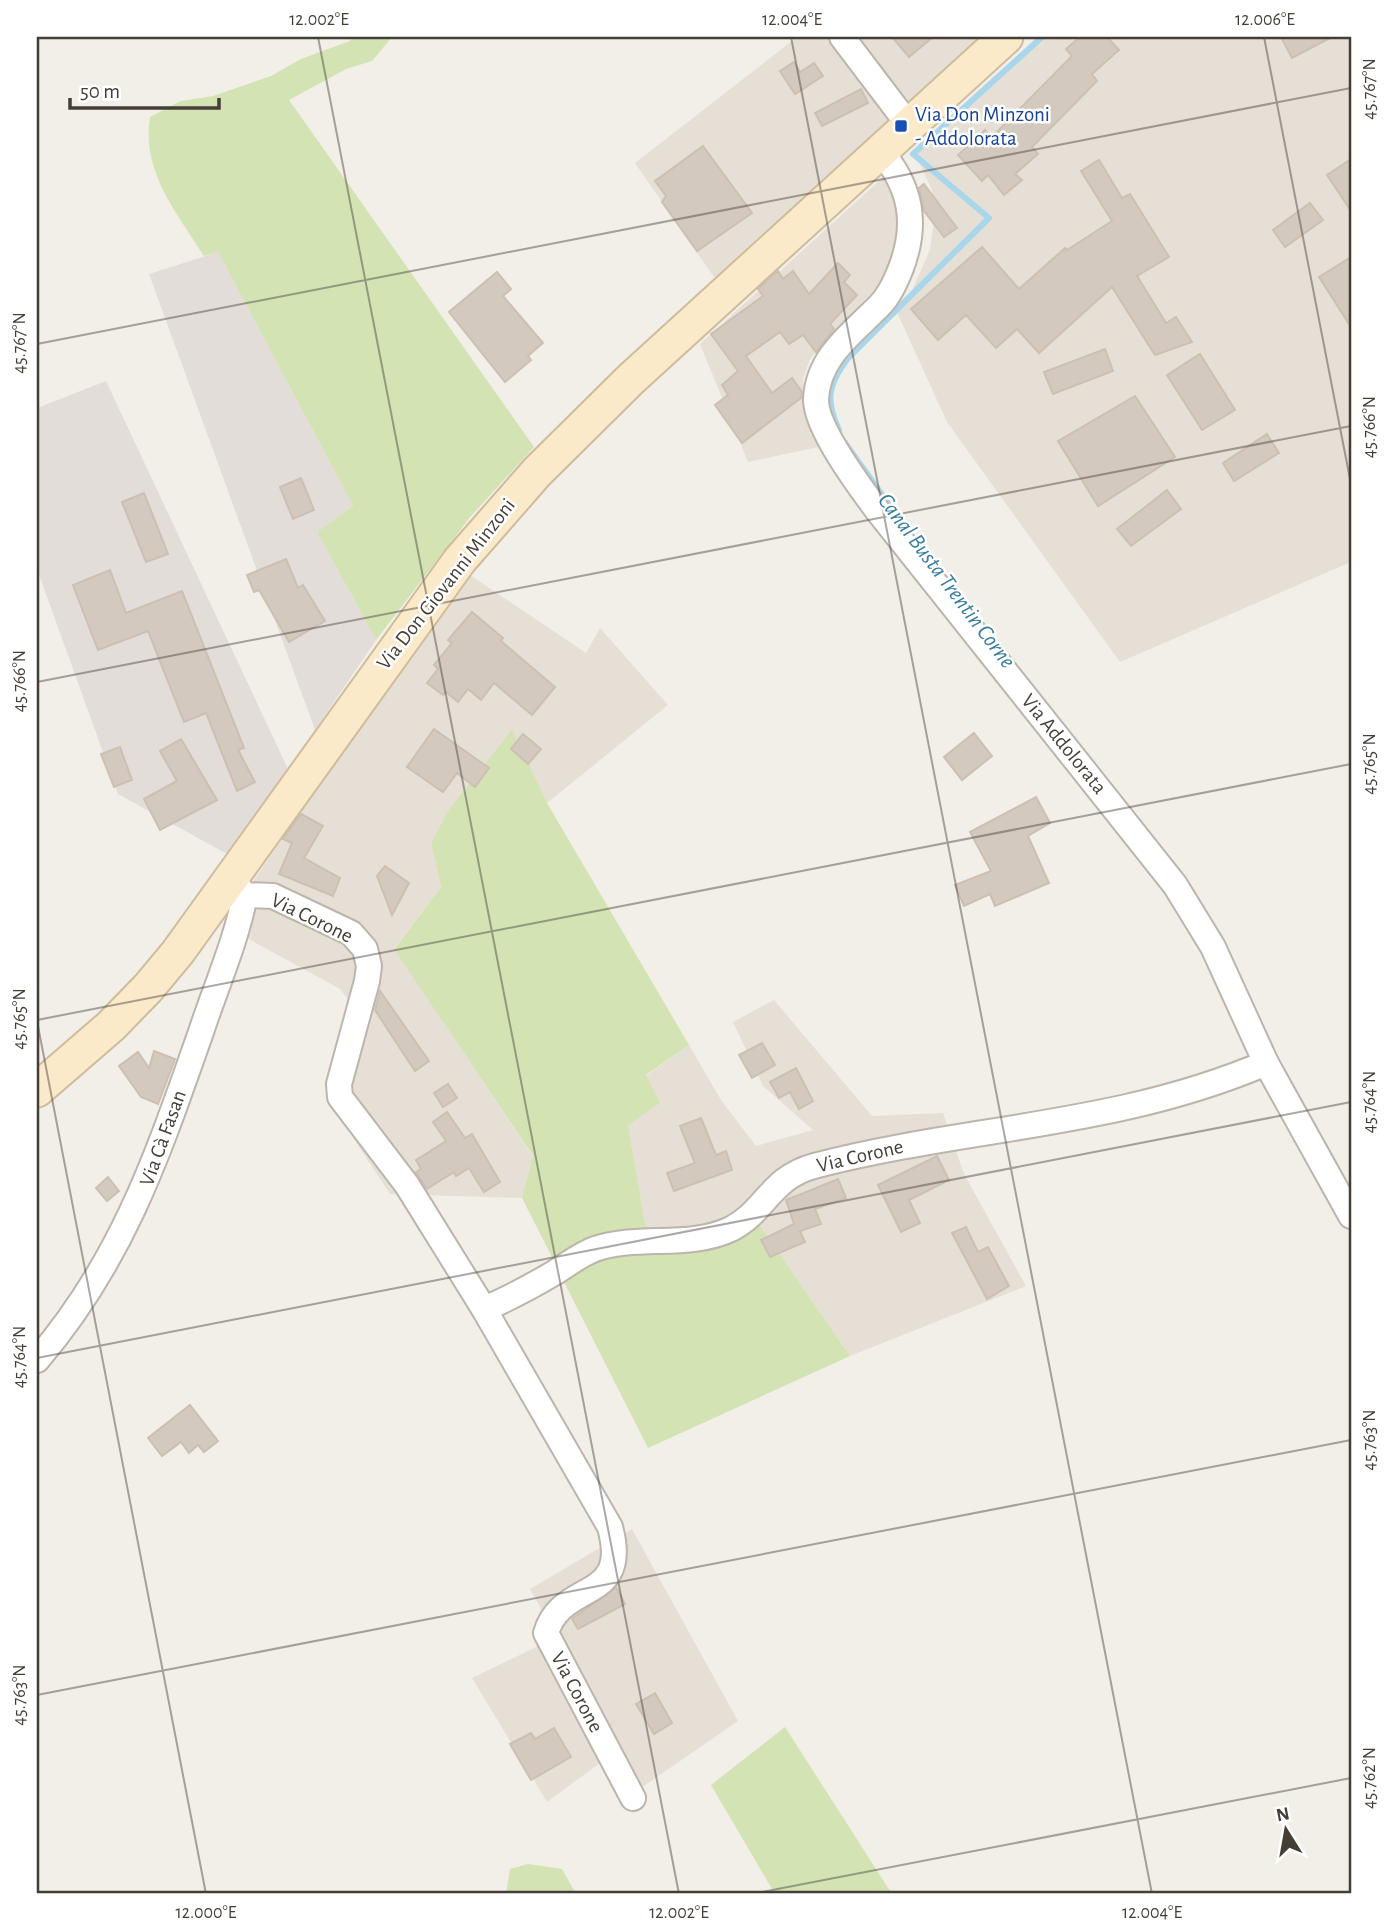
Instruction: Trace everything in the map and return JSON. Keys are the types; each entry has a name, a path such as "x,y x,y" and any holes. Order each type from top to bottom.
{"street":[{"path":"842,37 908,124"},
{"name":"Via Don Giovanni Minzoni","path":"37,1090 111,1026 238,887 390,654 499,513 581,426 1006,37"},
{"name":"Via Addolorata","path":"880,150 906,191 911,238 896,282 882,303 850,333 824,366 816,401 827,431 848,471 877,510 1175,885 1232,982 1266,1063 1351,1216"},
{"name":"Via Corone","path":"238,887 273,896 351,933 365,949 369,966 367,982 339,1084 340,1097 407,1185 484,1309 610,1527 615,1543 613,1564 607,1579 564,1606 551,1618 546,1633 633,1798"},
{"name":"Via Cà Fasan","path":"37,1360 94,1284 144,1192 231,949 238,887"},
{"name":"Via Corone","path":"484,1309 593,1249 621,1242 703,1236 731,1229 759,1208 783,1178 810,1167 927,1142 1114,1112 1214,1085 1266,1063"}],"shaded area":[{"path":"797,37 989,37 716,280 635,163"},
{"path":"1043,37 1351,37 1351,562 1120,662 947,422 896,310 910,295 930,250 934,218 932,190 914,151"},
{"path":"891,170 905,217 886,277 810,359 803,379 804,405 823,446 748,462 700,344"},
{"path":"218,252 353,506 317,532 376,640 315,730 149,274"},
{"path":"106,381 288,769 227,854 118,794 37,569 37,408"},
{"path":"470,575 586,653 600,628 668,705 547,803 511,730 449,809 431,843 441,887 394,948 533,1157 522,1198 390,1194 327,1098 353,1006 340,989 223,925 428,628"},
{"path":"774,1000 872,1116 943,1113 964,1174 1026,1286 850,1356 759,1224 732,1242 692,1251 646,1229 628,1125 646,1076 689,1045 721,1100 756,1146 813,1130 763,1086 733,1022"},
{"path":"632,1529 738,1721 641,1788 615,1752 547,1802 472,1678 557,1637 530,1589"}],"green space":[{"path":"353,37 392,37 372,61 346,69 289,100 534,447 471,516 376,640 317,532 353,506 218,252 204,256 164,191 151,155 149,137 150,117 181,101 213,96 271,76 301,59 350,41"},
{"path":"512,729 547,803 689,1045 646,1075 660,1103 628,1125 646,1229 554,1261 522,1198 533,1156 394,949 441,887 431,843 449,809"},
{"path":"759,1224 850,1356 648,1448 561,1276 605,1254 692,1251 732,1242"},
{"path":"785,1727 892,1894 775,1894 711,1785"},
{"path":"528,1864 562,1869 576,1894 506,1894 510,1869"}],"building":[{"path":"892,37 933,37 909,57"},
{"path":"1080,37 1107,37 1119,50 1092,74 1097,81 1032,147 1038,154 1015,174 1022,180 1004,195 988,175 982,181 958,155 985,130 991,138 1072,56 1066,49"},
{"path":"1281,37 1332,37 1292,58"},
{"path":"794,62 800,72 814,63 823,76 795,94 780,71"},
{"path":"861,89 868,103 822,126 815,113"},
{"path":"703,146 752,213 697,251 662,202 666,196 655,181"},
{"path":"1351,159 1351,211 1327,175"},
{"path":"1099,160 1122,198 1130,194 1169,257 1137,276 1166,323 1176,317 1192,342 1155,355 1112,287 1039,353 1017,329 996,348 966,315 938,340 911,309 982,247 1019,289 1065,248 1067,250 1112,221 1081,171"},
{"path":"924,184 957,228 944,237 924,211 919,188"},
{"path":"1310,203 1323,220 1285,247 1273,230"},
{"path":"1351,257 1351,327 1319,277"},
{"path":"838,263 850,275 844,282 857,295 830,324 834,329 816,352 803,335 789,344 780,332 746,356 772,393 792,378 802,392 801,398 742,443 715,405 728,395 722,385 738,371 711,334 763,296 758,289 778,271 783,279 793,271 809,294"},
{"path":"497,272 511,289 503,296 543,343 528,356 531,360 505,382 449,312"},
{"path":"1105,349 1113,371 1053,394 1044,372"},
{"path":"1200,354 1235,410 1202,430 1167,375"},
{"path":"1135,396 1175,457 1098,506 1058,441"},
{"path":"1267,434 1279,453 1234,481 1223,463"},
{"path":"301,478 314,510 293,519 280,487"},
{"path":"1167,490 1181,509 1131,546 1117,529"},
{"path":"144,493 168,554 146,562 122,502"},
{"path":"286,559 298,588 303,585 325,621 289,642 259,590 254,592 247,575"},
{"path":"110,570 126,613 182,591 244,748 238,750 255,782 237,791 206,713 184,722 148,631 98,650 73,585"},
{"path":"472,612 555,687 532,715 494,683 481,700 468,689 458,702 446,692 443,695 427,683 438,669 434,665 452,643 448,640"},
{"path":"434,729 489,768 475,787 457,773 443,792 407,767"},
{"path":"974,733 992,756 962,780 944,757"},
{"path":"523,734 541,749 528,764 511,749"},
{"path":"181,739 217,800 160,830 144,799 177,781 160,751"},
{"path":"120,747 132,780 114,787 101,754"},
{"path":"1036,797 1050,823 1028,836 1049,883 995,906 990,894 964,906 955,885 991,871 970,832"},
{"path":"301,814 323,826 304,858 340,878 333,896 279,874 292,843 283,839"},
{"path":"385,866 409,883 392,915 377,876"},
{"path":"380,991 429,1061 415,1071 375,1010"},
{"path":"762,1043 775,1065 752,1078 739,1055"},
{"path":"154,1051 175,1059 158,1104 141,1097 119,1066 138,1052 149,1068"},
{"path":"796,1068 813,1101 799,1109 790,1092 779,1098 770,1082"},
{"path":"448,1084 457,1098 443,1107 434,1093"},
{"path":"447,1112 465,1138 472,1134 500,1182 484,1192 469,1168 456,1176 454,1172 427,1189 416,1172 421,1169 416,1160 446,1141 433,1122"},
{"path":"701,1118 716,1155 726,1151 732,1170 674,1191 667,1173 695,1163 680,1126"},
{"path":"937,1156 949,1180 909,1200 920,1223 901,1232 878,1185"},
{"path":"108,1177 119,1191 107,1201 96,1188"},
{"path":"838,1179 846,1198 815,1209 821,1224 800,1231 805,1242 770,1257 761,1240 794,1224 786,1200"},
{"path":"966,1227 978,1252 988,1247 1009,1286 987,1299 952,1233"},
{"path":"190,1405 218,1441 204,1452 198,1445 189,1453 181,1442 162,1456 148,1438"},
{"path":"616,1587 625,1604 578,1629 572,1619"},
{"path":"655,1693 672,1723 654,1734 636,1704"},
{"path":"554,1728 571,1757 531,1780 510,1744 531,1733 535,1739"}],"waterway":[{"name":"Canal Busta Trentin Corne","path":"839,430 830,401 836,376 848,358 989,218 913,154 1042,37"},
{"name":"Canal Busta Trentin Corne","path":"845,443 898,517"}],"place":[{"name":"Via Don Minzoni - Addolorata","path":"901,126"}]}
